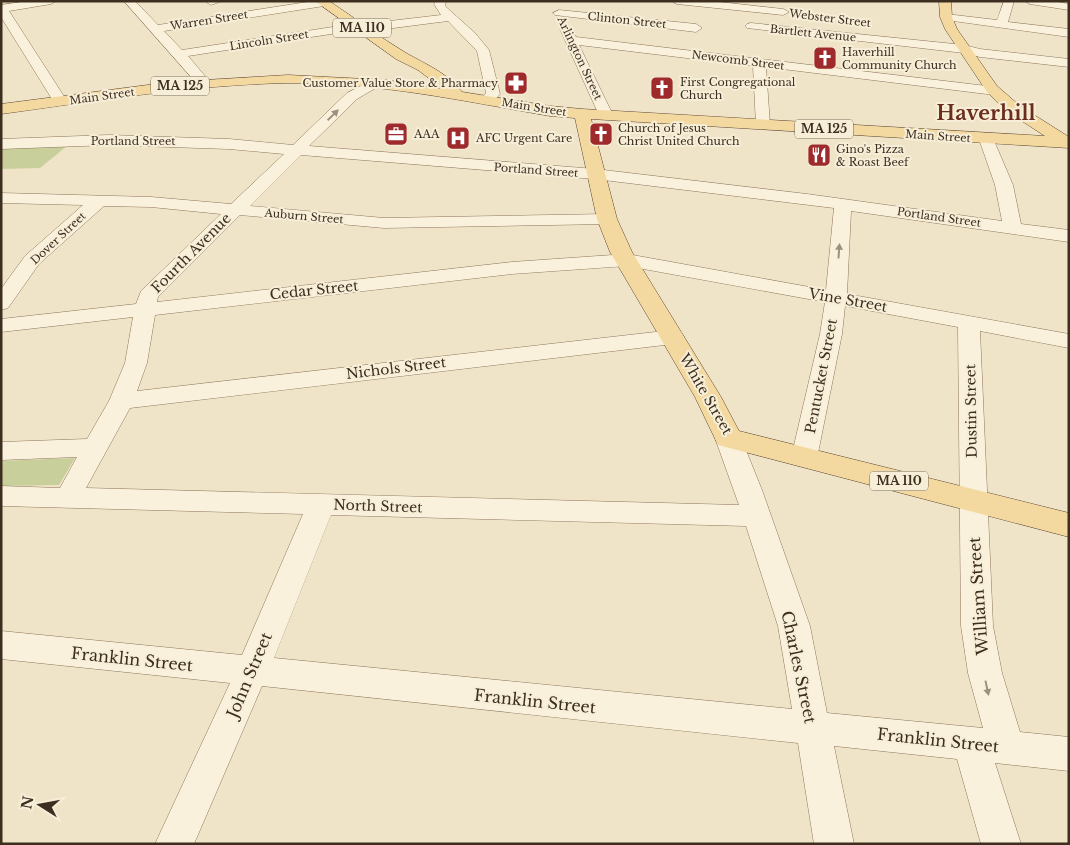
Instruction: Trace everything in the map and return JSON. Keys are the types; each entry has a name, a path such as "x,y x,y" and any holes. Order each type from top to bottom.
{"main road":[{"path":"945,1 946,17 954,33 994,91 1014,108 1068,144"},
{"name":"MA 110","path":"322,2 361,27 403,62 428,71 463,96"},
{"path":"367,83 388,77 403,62"},
{"path":"399,86 405,77 403,62"},
{"path":"417,88 424,81 428,71"},
{"name":"Main Street","path":"1,109 204,83 288,79 399,86 463,96 489,94 550,111 582,114 1068,144"},
{"name":"White Street","path":"582,114 607,219 621,252 708,397 728,438 1069,525"}],"street":[{"path":"51,1 1,8 60,101"},
{"path":"129,1 204,83"},
{"path":"442,1 439,4 483,50 489,94"},
{"name":"Arlington Street","path":"553,1 606,115"},
{"name":"Webster Street","path":"677,1 716,3 798,14"},
{"path":"1000,24 1009,1"},
{"path":"1030,1 1069,7"},
{"name":"Warren Street","path":"154,29 322,2"},
{"path":"674,52 716,3"},
{"name":"Clinton Street","path":"559,13 696,28"},
{"name":"Lincoln Street","path":"179,54 361,27 450,17"},
{"path":"946,17 1069,33"},
{"name":"Bartlett Avenue","path":"751,26 964,49 980,53 1069,63"},
{"path":"764,43 773,28"},
{"path":"936,31 954,33"},
{"name":"Newcomb Street","path":"572,40 994,91"},
{"path":"759,63 763,125"},
{"name":"Fourth Avenue","path":"68,498 120,401 136,363 142,336 144,309 148,296 367,83"},
{"path":"987,139 1004,185 1012,227"},
{"name":"Portland Street","path":"1,144 139,140 229,144 595,174 843,204 1069,236"},
{"name":"Auburn Street","path":"1,198 151,202 398,223 607,219"},
{"name":"Dover Street","path":"1,304 32,260 100,200"},
{"name":"Pentucket Street","path":"804,458 818,400 836,298 843,204"},
{"name":"Vine Street","path":"627,260 1069,341"},
{"name":"Cedar Street","path":"1,326 512,268 627,260"},
{"name":"Dustin Street","path":"969,323 972,500"},
{"name":"Nichols Street","path":"120,401 673,337"},
{"name":"Charles Street","path":"728,438 794,626 834,844"},
{"path":"1,452 96,446"},
{"name":"North Street","path":"1,496 756,516"},
{"name":"William Street","path":"972,500 980,656 989,698 1008,747"},
{"name":"John Street","path":"174,844 252,672 321,504"},
{"name":"Franklin Street","path":"1,645 1069,754"},
{"path":"971,744 1001,844"}],"green space":[{"path":"67,146 40,168 1,169 1,149"},
{"path":"75,458 59,485 1,486 1,461"}],"place":[{"name":"Haverhill Community Church","path":"825,58"},
{"name":"Customer Value Store & Pharmacy","path":"516,83"},
{"name":"First Congregational Church","path":"662,88"},
{"name":"AAA","path":"396,134"},
{"name":"Church of Jesus Christ United Church","path":"601,134"},
{"name":"AFC Urgent Care","path":"458,138"},
{"name":"Gino's Pizza & Roast Beef","path":"819,155"}],"district":[{"name":"Haverhill","path":"986,113"}]}
